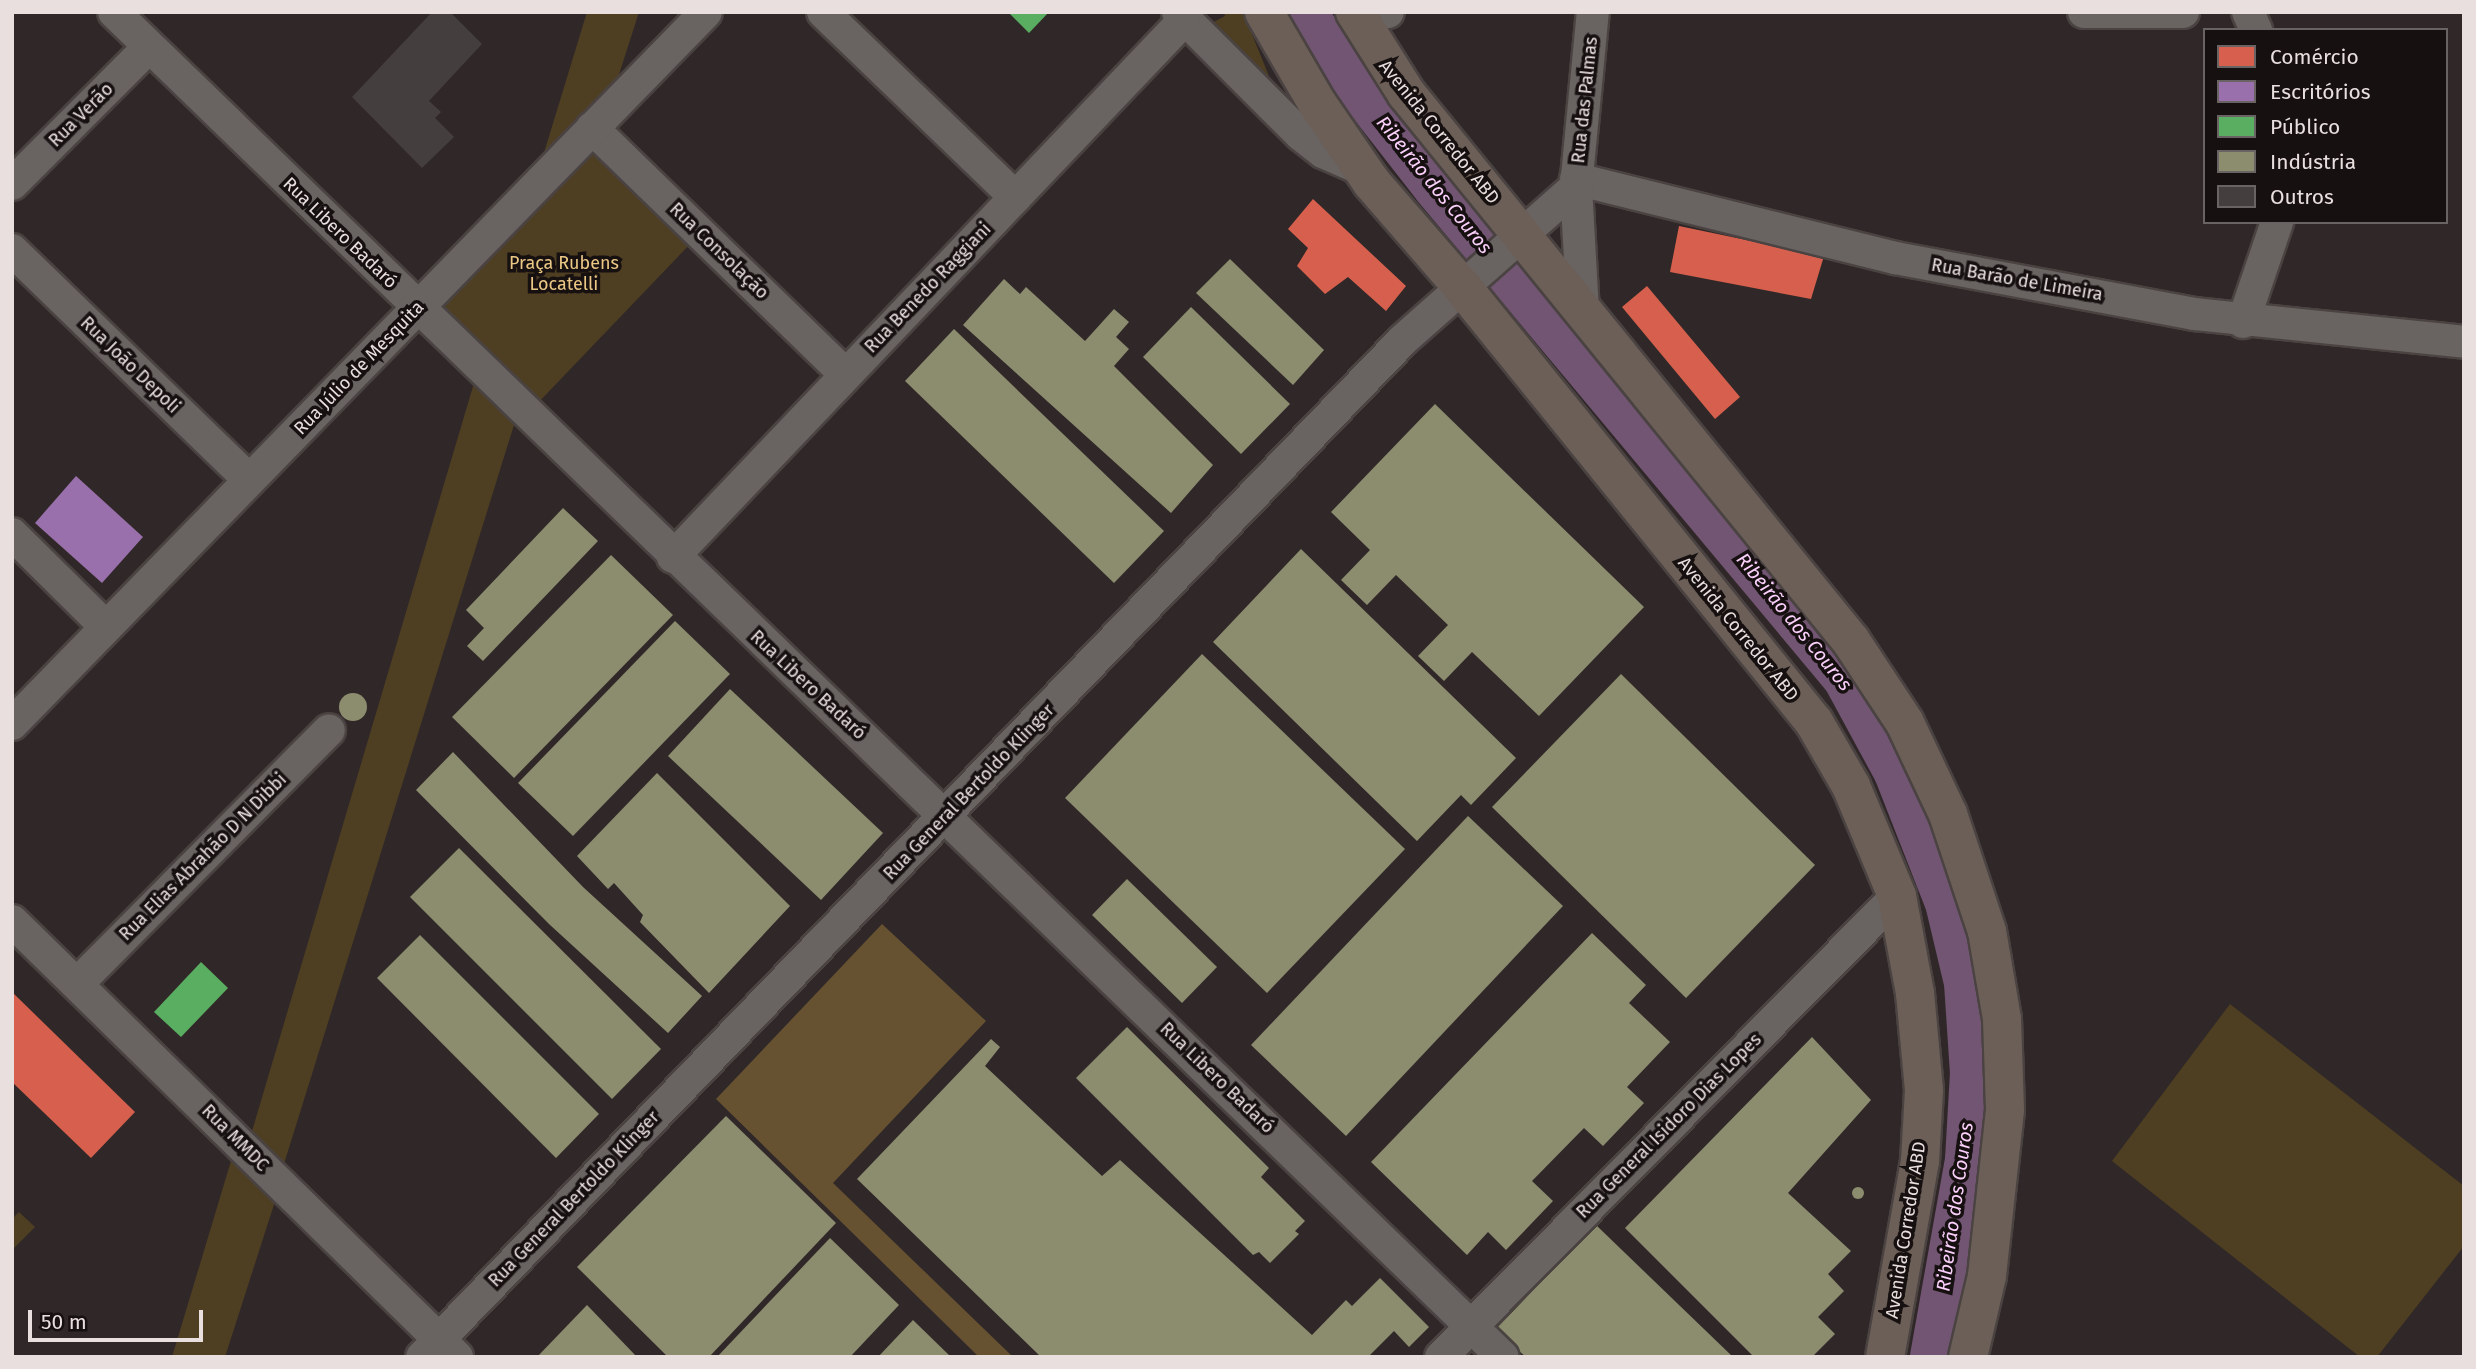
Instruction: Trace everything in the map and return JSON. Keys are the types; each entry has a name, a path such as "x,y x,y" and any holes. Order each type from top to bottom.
{"highway":[{"name":"Avenida Corredor ABD","path":"1264,12 1362,169 1468,282 1814,722 1851,786 1897,896 1915,993 1924,1090 1920,1161 1885,1357"},
{"name":"Avenida Corredor ABD","path":"1367,14 1406,93 1515,241 1583,312 1851,641 1905,723 1948,814 1987,931 2002,1019 2005,1110 1987,1276 1968,1357"}],"street":[{"name":"Rua Libero Badaró","path":"114,12 673,557 947,816 1503,1357"},
{"name":"Rua Júlio de Mesquita","path":"12,723 706,12"},
{"path":"823,12 1015,197"},
{"name":"Rua das Palmas","path":"1583,312 1576,183 1593,12"},
{"path":"2084,12 2183,12"},
{"path":"2248,12 2255,28"},
{"path":"1181,16 1301,135 1323,152 1362,169"},
{"name":"Rua Benedo Raggiani","path":"673,557 1015,197 1181,16"},
{"name":"Rua Verão","path":"12,184 149,47"},
{"name":"Rua Consolação","path":"592,128 846,375"},
{"name":"Rua das Palmas","path":"1515,241 1576,183"},
{"name":"Rua Barão de Limeira","path":"1576,183 1895,258 2243,322 2464,342"},
{"path":"2243,322 2276,224"},
{"name":"Rua General Bertoldo Klinger","path":"439,1351 1393,350 1515,241"},
{"name":"Rua João Depoli","path":"12,250 248,480"},
{"path":"12,534 106,627"},
{"name":"Rua Elias Abrahão D N Dibbi","path":"78,983 329,730"},
{"name":"Rua General Isidoro Dias Lopes","path":"1441,1357 1897,896"},
{"name":"Rua MMDC","path":"12,921 78,983 439,1351"}],"green space":[{"path":"587,12 639,12 616,84 543,156"},
{"path":"1224,12 1243,12 1273,86 1206,26 1225,16"},
{"name":"Praça Rubens Locatelli","path":"592,142 694,240 535,406 434,308"},
{"path":"474,383 514,425 279,1180 247,1148"},
{"path":"2230,1004 2464,1186 2464,1246 2377,1357 2360,1357 2112,1161"},
{"path":"234,1151 278,1192 225,1357 172,1357"},
{"path":"19,1212 35,1227 12,1250 12,1219"}],"shaded area":[{"path":"882,924 986,1021 833,1183 1013,1357 979,1357 716,1099"}],"building: Comércio":[{"path":"1313,199 1406,286 1386,311 1348,277 1325,294 1297,266 1308,248 1288,229"},
{"path":"1679,226 1824,256 1811,299 1670,272"},
{"path":"1647,286 1740,397 1715,419 1622,307"},
{"path":"12,992 135,1112 91,1158 12,1082"}],"building: Escritórios":[{"path":"76,476 143,537 102,583 35,523"}],"building: Público":[{"path":"1008,12 1049,12 1029,33"},
{"path":"201,962 228,988 181,1037 154,1012"}],"building: Indústria":[{"path":"1230,259 1324,350 1293,385 1196,293"},
{"path":"1004,279 1020,294 1026,287 1085,341 1114,309 1129,322 1116,337 1129,349 1114,366 1213,465 1171,513 963,325"},
{"path":"1191,307 1290,404 1241,454 1143,357"},
{"path":"954,329 1164,531 1114,583 905,381"},
{"path":"1435,404 1644,607 1539,716 1472,652 1444,681 1418,656 1448,625 1396,575 1367,605 1341,580 1370,550 1331,512"},
{"path":"563,508 598,541 483,661 467,646 484,628 466,610"},
{"path":"1301,549 1516,758 1471,805 1461,795 1417,841 1213,642"},
{"path":"611,555 673,615 514,778 452,717"},
{"path":"675,621 730,674 573,836 518,783"},
{"path":"1202,654 1405,849 1267,993 1065,798"},
{"path":"1621,674 1815,865 1686,998 1492,807"},
{"path":"730,689 883,833 821,900 668,756"},
{"path":"353,693 363,697 367,707 363,717 353,721 343,717 339,707 343,697"},
{"path":"453,752 583,887 702,996 668,1033 549,924 416,790"},
{"path":"657,773 790,906 709,993 640,922 643,915 614,883 608,889 577,856"},
{"path":"1468,816 1563,906 1346,1136 1251,1045"},
{"path":"459,848 661,1049 612,1099 410,897"},
{"path":"1127,879 1217,967 1182,1003 1092,915"},
{"path":"1592,933 1646,985 1629,1003 1670,1042 1627,1087 1644,1103 1603,1146 1584,1128 1532,1181 1553,1201 1506,1250 1488,1232 1467,1255 1371,1162"},
{"path":"420,935 599,1114 556,1158 377,978"},
{"path":"1127,1027 1269,1168 1261,1177 1305,1221 1295,1231 1299,1234 1270,1263 1259,1252 1253,1255 1076,1078"},
{"path":"1812,1037 1871,1100 1788,1193 1851,1251 1828,1274 1844,1291 1818,1317 1835,1334 1812,1357 1754,1357 1625,1228"},
{"path":"991,1039 1000,1047 985,1066 1102,1176 1120,1160 1312,1335 1346,1300 1352,1306 1380,1278 1429,1327 1409,1347 1394,1331 1368,1357 1041,1357 857,1179"},
{"path":"726,1116 836,1223 709,1357 668,1357 577,1267"},
{"path":"1853,1188 1863,1188 1863,1198 1853,1198"},
{"path":"1596,1225 1733,1357 1526,1357 1495,1330"},
{"path":"830,1238 899,1305 850,1357 717,1357"},
{"path":"587,1305 637,1357 537,1357"},
{"path":"913,1320 951,1357 878,1357"}],"building: Outros":[{"path":"432,12 450,12 482,44 429,101 441,112 435,118 454,137 422,168 352,97"}],"waterway":[{"name":"Ribeirão dos Couros","path":"1306,12 1354,85 1435,189 1844,679 1895,773 1946,903 1965,983 1971,1073 1966,1160 1931,1357"}]}
